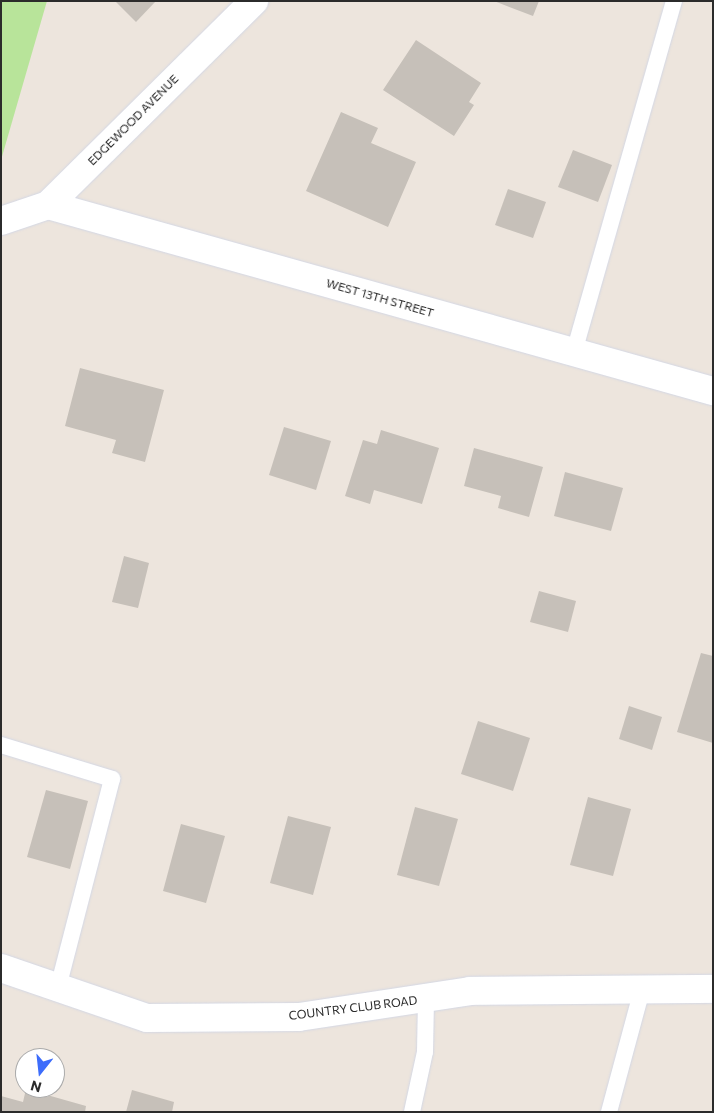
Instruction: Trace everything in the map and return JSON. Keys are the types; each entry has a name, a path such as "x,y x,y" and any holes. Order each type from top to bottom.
{"street":[{"name":"EDGEWOOD AVENUE","path":"1,222 48,205 254,1"},
{"name":"WEST 13TH STREET","path":"48,205 713,391"},
{"name":"COUNTRY CLUB ROAD","path":"1,968 147,1018 299,1017 470,992 713,989"}],"lane":[{"path":"574,352 674,1"},
{"path":"1,745 112,779 58,988"},
{"path":"610,1112 642,990"},
{"path":"412,1112 425,1052 426,998"}],"green space":[{"path":"1,1 47,1 1,160"}],"building":[{"path":"115,1 156,1 136,22"},
{"path":"494,1 539,1 533,16"},
{"path":"416,40 481,83 469,102 474,105 454,136 383,90"},
{"path":"341,112 378,128 371,143 416,162 388,227 306,191"},
{"path":"573,150 612,165 598,202 558,187"},
{"path":"508,189 546,202 533,238 495,225"},
{"path":"80,368 164,390 145,462 112,453 116,440 65,426"},
{"path":"284,427 331,441 316,490 269,475"},
{"path":"381,430 439,448 422,504 374,490 370,504 345,496 363,440 377,444"},
{"path":"474,448 543,467 529,517 498,508 501,496 464,486"},
{"path":"565,472 623,488 611,531 554,516"},
{"path":"124,556 149,563 138,608 112,602"},
{"path":"539,591 576,601 568,632 530,622"},
{"path":"701,653 713,656 713,743 677,732"},
{"path":"629,706 662,717 652,750 619,739"},
{"path":"478,721 530,738 513,791 461,774"},
{"path":"46,790 88,801 70,869 27,857"},
{"path":"588,797 631,809 613,876 570,865"},
{"path":"415,807 458,819 439,886 397,875"},
{"path":"288,816 331,827 313,895 270,883"},
{"path":"181,824 225,836 206,903 163,891"},
{"path":"132,1090 174,1102 172,1112 126,1112"},
{"path":"1,1096 23,1102 24,1098 58,1098 86,1106 85,1112 1,1112"}]}
